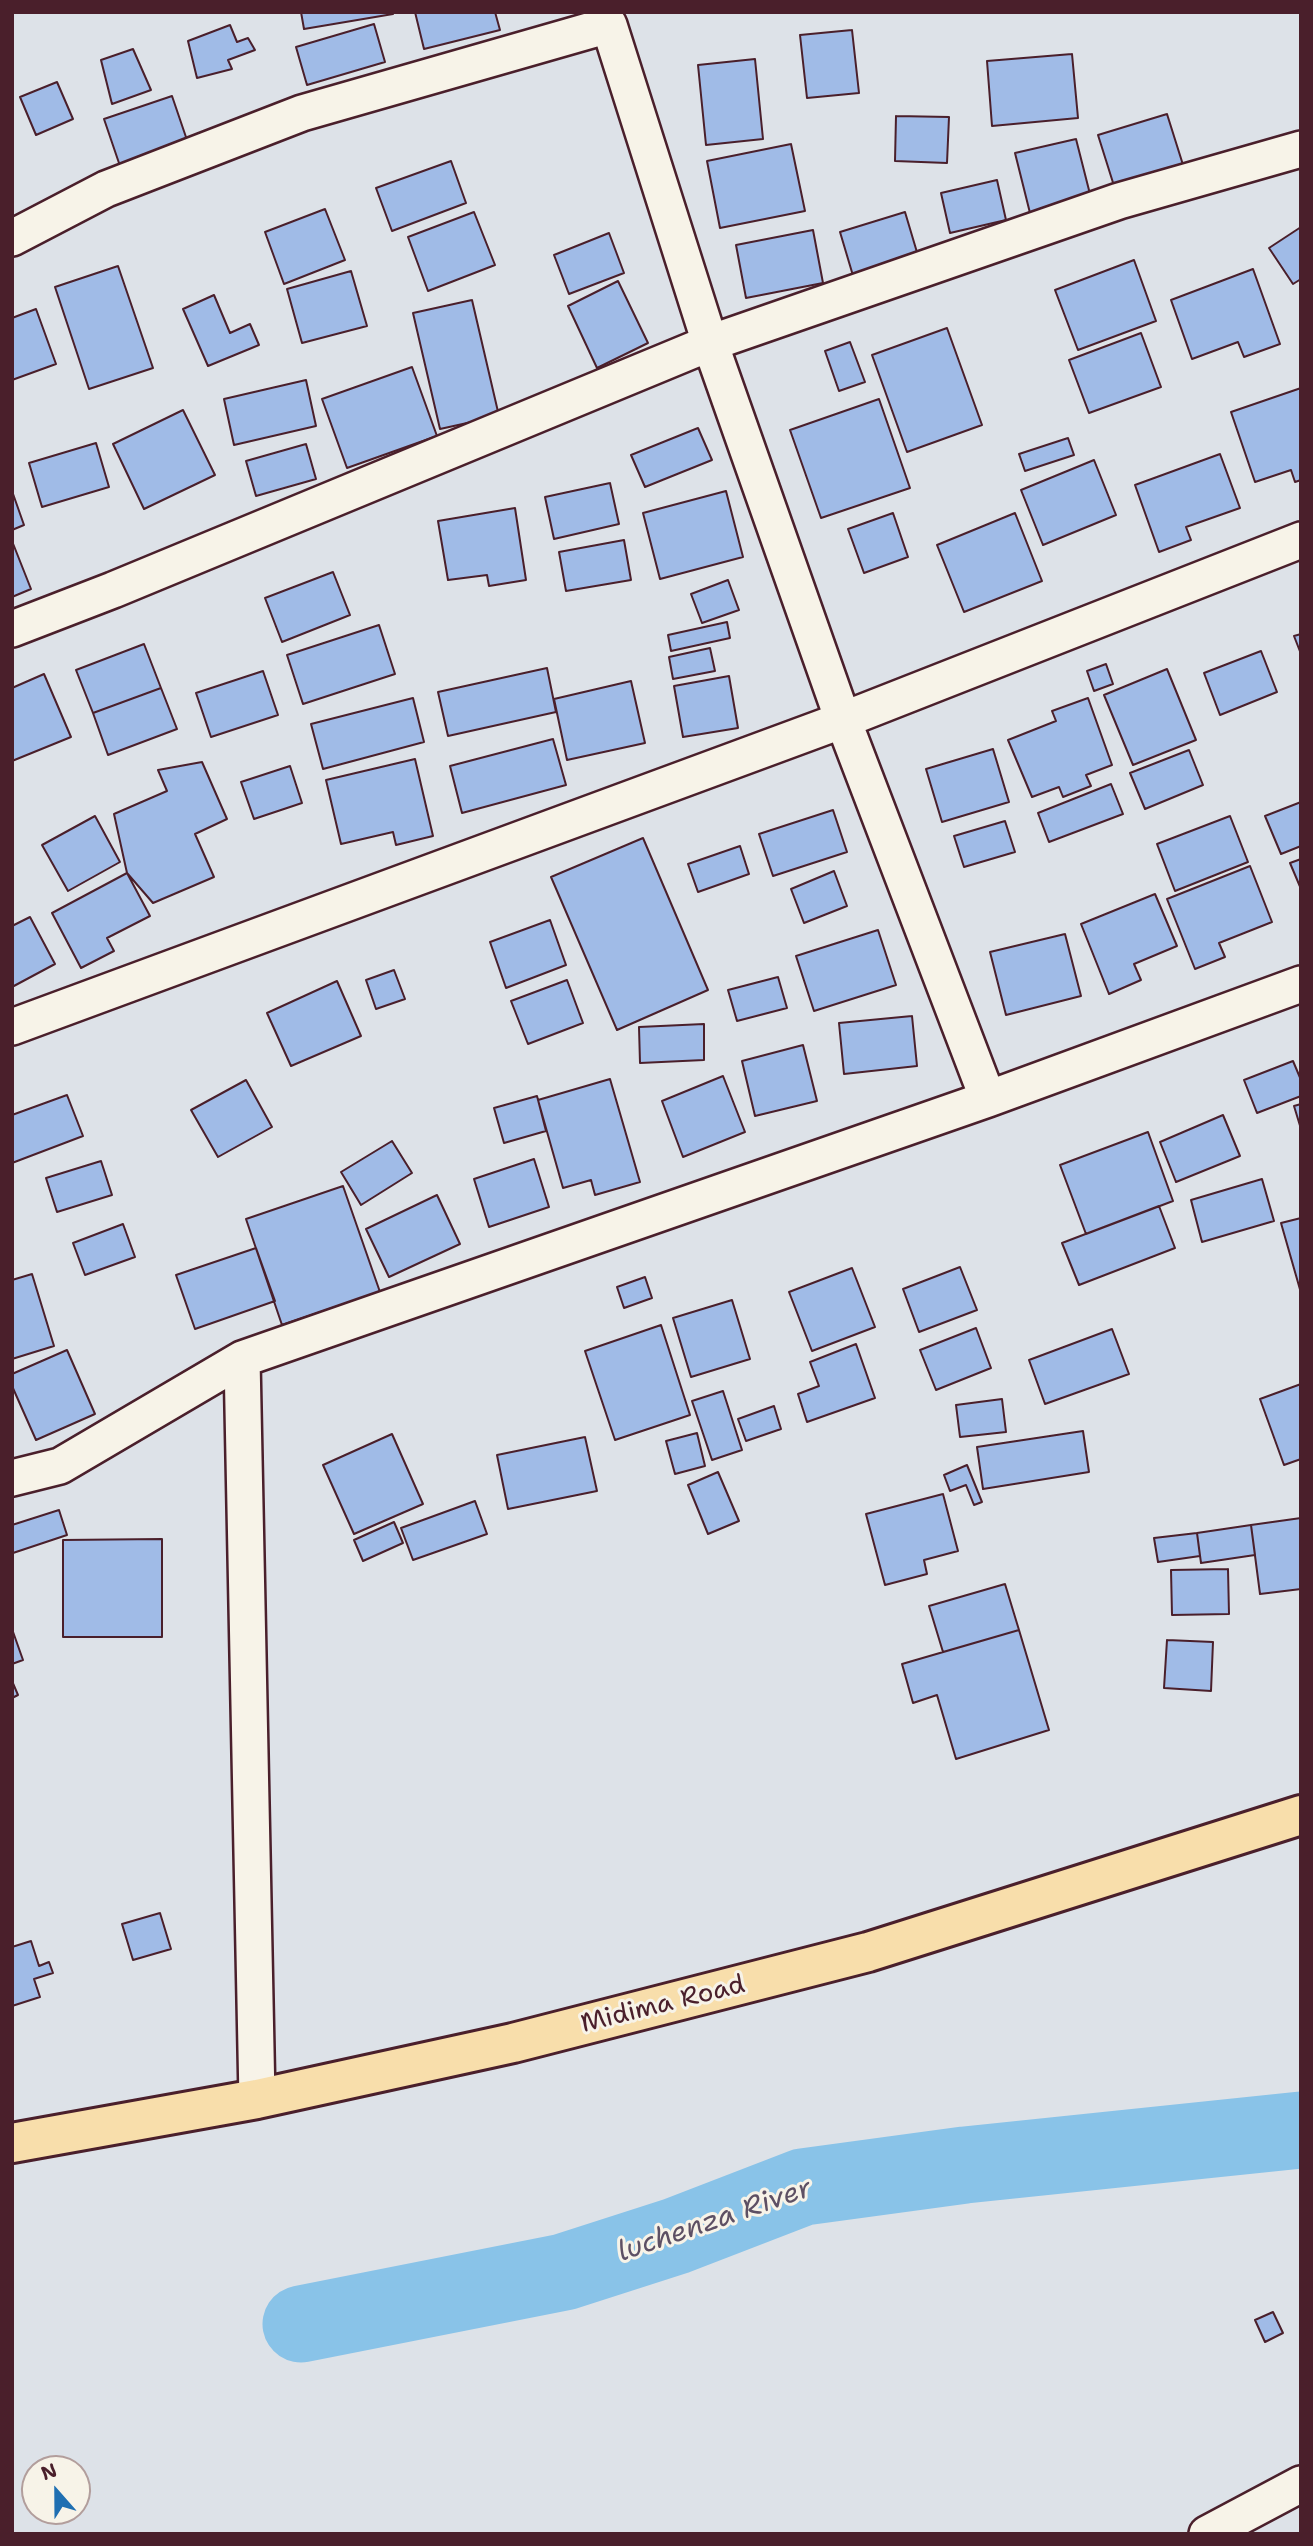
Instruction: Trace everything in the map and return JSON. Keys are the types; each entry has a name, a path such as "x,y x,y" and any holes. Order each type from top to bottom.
{"main road":[{"name":"Midima Road","path":"12,2143 257,2099 513,2043 869,1952 1301,1815"}],"street":[{"path":"12,238 106,189 302,113 608,18 710,343 843,720 988,1099"},
{"path":"12,629 113,590 710,343 1119,201 1301,149"},
{"path":"12,1027 843,720 1301,540"},
{"path":"12,1478 60,1466 242,1359 988,1099 1301,984"},
{"path":"242,1359 257,2099"},
{"path":"1207,2534 1301,2484"}],"building":[{"path":"301,12 393,12 393,14 304,29"},
{"path":"415,12 495,12 500,30 424,49"},
{"path":"374,24 385,62 307,85 296,47"},
{"path":"230,25 237,42 248,38 255,50 228,60 232,69 197,78 188,41"},
{"path":"852,30 859,93 807,98 800,35"},
{"path":"133,49 151,90 112,104 101,60"},
{"path":"1072,54 1078,118 992,126 987,61"},
{"path":"755,59 763,139 706,145 698,65"},
{"path":"57,82 73,119 36,135 20,97"},
{"path":"172,96 188,143 120,166 104,119"},
{"path":"1167,114 1184,168 1115,189 1098,135"},
{"path":"896,116 949,117 947,163 895,161"},
{"path":"1076,139 1091,198 1030,213 1015,153"},
{"path":"791,144 805,211 720,228 707,161"},
{"path":"451,161 466,203 392,231 376,188"},
{"path":"997,180 1006,220 950,233 941,193"},
{"path":"325,209 345,260 284,284 265,232"},
{"path":"474,212 495,265 428,291 408,237"},
{"path":"905,212 919,259 854,279 840,232"},
{"path":"1301,227 1301,279 1293,284 1269,248"},
{"path":"813,230 823,283 746,298 736,245"},
{"path":"609,233 624,273 569,294 554,255"},
{"path":"1134,260 1156,321 1078,350 1055,290"},
{"path":"118,266 153,368 89,389 55,287"},
{"path":"1253,269 1280,344 1244,357 1238,342 1192,359 1171,300"},
{"path":"351,271 367,326 302,343 287,289"},
{"path":"618,281 648,343 597,368 568,306"},
{"path":"214,295 230,333 250,324 259,345 208,366 183,309"},
{"path":"472,300 499,416 440,429 413,313"},
{"path":"36,309 56,364 12,380 12,318"},
{"path":"947,328 982,425 907,452 872,355"},
{"path":"1141,333 1161,387 1089,413 1069,360"},
{"path":"850,342 865,382 839,391 825,351"},
{"path":"412,367 437,436 347,468 322,399"},
{"path":"306,380 316,426 234,445 224,399"},
{"path":"1301,388 1301,480 1295,482 1291,470 1255,482 1231,412"},
{"path":"879,399 910,488 821,518 790,430"},
{"path":"183,410 215,475 144,509 113,444"},
{"path":"698,428 712,460 645,487 631,455"},
{"path":"1068,438 1074,455 1025,471 1019,454"},
{"path":"96,443 109,487 42,507 29,463"},
{"path":"306,444 316,479 256,496 246,461"},
{"path":"1220,454 1240,508 1186,527 1191,540 1159,552 1135,485"},
{"path":"1094,460 1116,515 1043,545 1021,490"},
{"path":"610,483 619,524 554,539 545,497"},
{"path":"12,491 24,525 12,530"},
{"path":"726,491 743,557 660,579 643,513"},
{"path":"515,508 526,580 489,586 487,575 448,580 438,521"},
{"path":"893,513 908,557 864,573 848,529"},
{"path":"1015,513 1042,581 964,612 937,545"},
{"path":"624,540 631,580 566,591 559,552"},
{"path":"12,541 31,589 12,597"},
{"path":"333,572 350,615 282,642 265,598"},
{"path":"728,580 739,610 702,623 691,594"},
{"path":"727,622 730,638 671,651 668,635"},
{"path":"379,625 395,674 303,704 287,655"},
{"path":"1301,634 1301,654 1294,636"},
{"path":"144,644 161,688 93,713 76,670"},
{"path":"710,648 715,671 673,679 669,657"},
{"path":"1261,651 1277,692 1220,715 1204,673"},
{"path":"1106,664 1113,684 1094,691 1087,671"},
{"path":"547,668 556,712 448,736 438,692"},
{"path":"1167,669 1196,740 1133,765 1104,695"},
{"path":"263,671 278,715 211,737 196,693"},
{"path":"44,674 71,737 12,761 12,688"},
{"path":"729,676 738,728 683,737 674,686"},
{"path":"631,681 645,743 567,760 554,699"},
{"path":"161,688 177,729 108,755 93,713"},
{"path":"413,698 424,742 323,769 311,724"},
{"path":"1088,698 1112,765 1086,775 1091,786 1063,797 1059,787 1032,797 1008,740 1056,721 1052,711"},
{"path":"553,739 566,785 462,813 450,766"},
{"path":"993,749 1009,802 942,822 926,769"},
{"path":"1189,750 1203,785 1145,809 1130,773"},
{"path":"415,759 433,836 396,845 393,832 341,844 326,780"},
{"path":"202,762 227,819 195,834 214,877 153,903 127,873 114,814 167,791 158,770"},
{"path":"290,766 302,803 254,819 241,782"},
{"path":"1111,784 1123,814 1049,842 1038,813"},
{"path":"1301,802 1301,846 1281,854 1265,816"},
{"path":"833,810 847,852 773,876 759,834"},
{"path":"95,816 120,862 68,891 42,845"},
{"path":"1230,816 1248,862 1175,891 1157,844"},
{"path":"1005,821 1015,852 964,867 954,836"},
{"path":"643,838 708,990 617,1030 551,877"},
{"path":"740,846 749,874 698,892 688,864"},
{"path":"1301,859 1301,889 1290,863"},
{"path":"1250,866 1272,922 1219,943 1225,957 1195,969 1167,899"},
{"path":"834,871 847,906 804,923 791,889"},
{"path":"127,873 150,916 107,938 114,951 81,968 52,913"},
{"path":"1155,894 1177,946 1134,964 1141,980 1109,994 1081,924"},
{"path":"30,917 55,964 12,987 12,926"},
{"path":"550,920 566,965 506,988 490,942"},
{"path":"878,930 896,985 814,1011 796,956"},
{"path":"1065,934 1081,996 1006,1015 990,952"},
{"path":"394,970 405,999 376,1009 366,980"},
{"path":"778,977 787,1008 737,1021 728,990"},
{"path":"567,980 583,1023 528,1044 511,1001"},
{"path":"337,981 361,1036 291,1066 267,1013"},
{"path":"912,1016 917,1066 844,1074 839,1023"},
{"path":"704,1024 704,1060 640,1063 639,1027"},
{"path":"803,1045 817,1101 755,1116 742,1061"},
{"path":"1293,1061 1301,1080 1301,1096 1257,1113 1244,1080"},
{"path":"723,1076 745,1132 683,1157 662,1101"},
{"path":"610,1079 640,1182 595,1195 591,1180 563,1188 538,1100"},
{"path":"246,1080 272,1127 218,1157 191,1110"},
{"path":"67,1095 83,1136 12,1163 12,1115"},
{"path":"537,1096 546,1131 504,1143 494,1108"},
{"path":"1301,1104 1301,1129 1294,1106"},
{"path":"1223,1115 1240,1156 1176,1182 1160,1142"},
{"path":"1148,1132 1173,1201 1086,1234 1060,1165"},
{"path":"392,1141 412,1173 361,1205 341,1172"},
{"path":"534,1159 549,1207 489,1227 474,1179"},
{"path":"101,1161 112,1195 57,1212 46,1178"},
{"path":"1262,1179 1274,1221 1202,1242 1191,1200"},
{"path":"343,1186 380,1292 282,1325 246,1219"},
{"path":"437,1195 460,1244 389,1277 366,1229"},
{"path":"1159,1206 1175,1248 1079,1285 1062,1243"},
{"path":"1301,1218 1301,1293 1281,1223"},
{"path":"123,1224 135,1257 85,1275 73,1243"},
{"path":"256,1248 275,1301 195,1329 176,1275"},
{"path":"960,1267 977,1310 919,1332 903,1289"},
{"path":"852,1268 875,1327 812,1351 789,1292"},
{"path":"32,1274 54,1346 12,1359 12,1280"},
{"path":"645,1277 652,1298 624,1308 617,1287"},
{"path":"732,1300 750,1359 691,1377 673,1318"},
{"path":"661,1325 690,1415 615,1440 585,1351"},
{"path":"976,1328 991,1368 936,1390 920,1350"},
{"path":"1112,1329 1129,1374 1045,1404 1029,1360"},
{"path":"856,1344 875,1398 807,1422 798,1394 819,1386 810,1362"},
{"path":"67,1350 95,1414 36,1440 12,1386 12,1374"},
{"path":"1301,1384 1301,1459 1284,1465 1260,1399"},
{"path":"723,1391 742,1450 712,1460 692,1401"},
{"path":"1002,1399 1006,1432 960,1437 956,1405"},
{"path":"774,1406 781,1429 746,1441 738,1419"},
{"path":"1083,1431 1089,1472 983,1489 977,1447"},
{"path":"697,1433 705,1466 675,1474 666,1441"},
{"path":"392,1434 423,1504 354,1534 323,1465"},
{"path":"585,1437 597,1491 508,1509 497,1455"},
{"path":"967,1465 982,1502 974,1505 966,1485 950,1491 944,1475"},
{"path":"718,1472 739,1521 708,1534 688,1485"},
{"path":"943,1494 958,1551 924,1560 927,1574 885,1585 866,1514"},
{"path":"475,1501 487,1534 413,1560 401,1528"},
{"path":"59,1510 67,1535 13,1553 12,1525"},
{"path":"1301,1518 1301,1589 1260,1594 1251,1525"},
{"path":"394,1522 403,1543 363,1561 354,1540"},
{"path":"1251,1525 1255,1555 1201,1563 1197,1533"},
{"path":"1197,1533 1200,1556 1158,1562 1154,1538"},
{"path":"162,1539 162,1637 63,1637 63,1540"},
{"path":"1228,1569 1229,1614 1172,1615 1171,1570"},
{"path":"1005,1584 1019,1630 943,1652 929,1606"},
{"path":"12,1629 23,1660 12,1664"},
{"path":"1019,1630 1049,1730 956,1759 937,1695 913,1703 902,1664"},
{"path":"1167,1640 1213,1642 1211,1691 1164,1688"},
{"path":"12,1681 18,1695 12,1698"},
{"path":"160,1913 171,1949 133,1960 122,1924"},
{"path":"31,1941 39,1966 49,1962 53,1973 34,1979 40,1997 12,2006 12,1947"},
{"path":"1273,2312 1283,2333 1265,2342 1255,2320"}],"waterway":[{"name":"luchenza River","path":"301,2324 564,2272 676,2236 803,2187 965,2165 1301,2130"}]}
